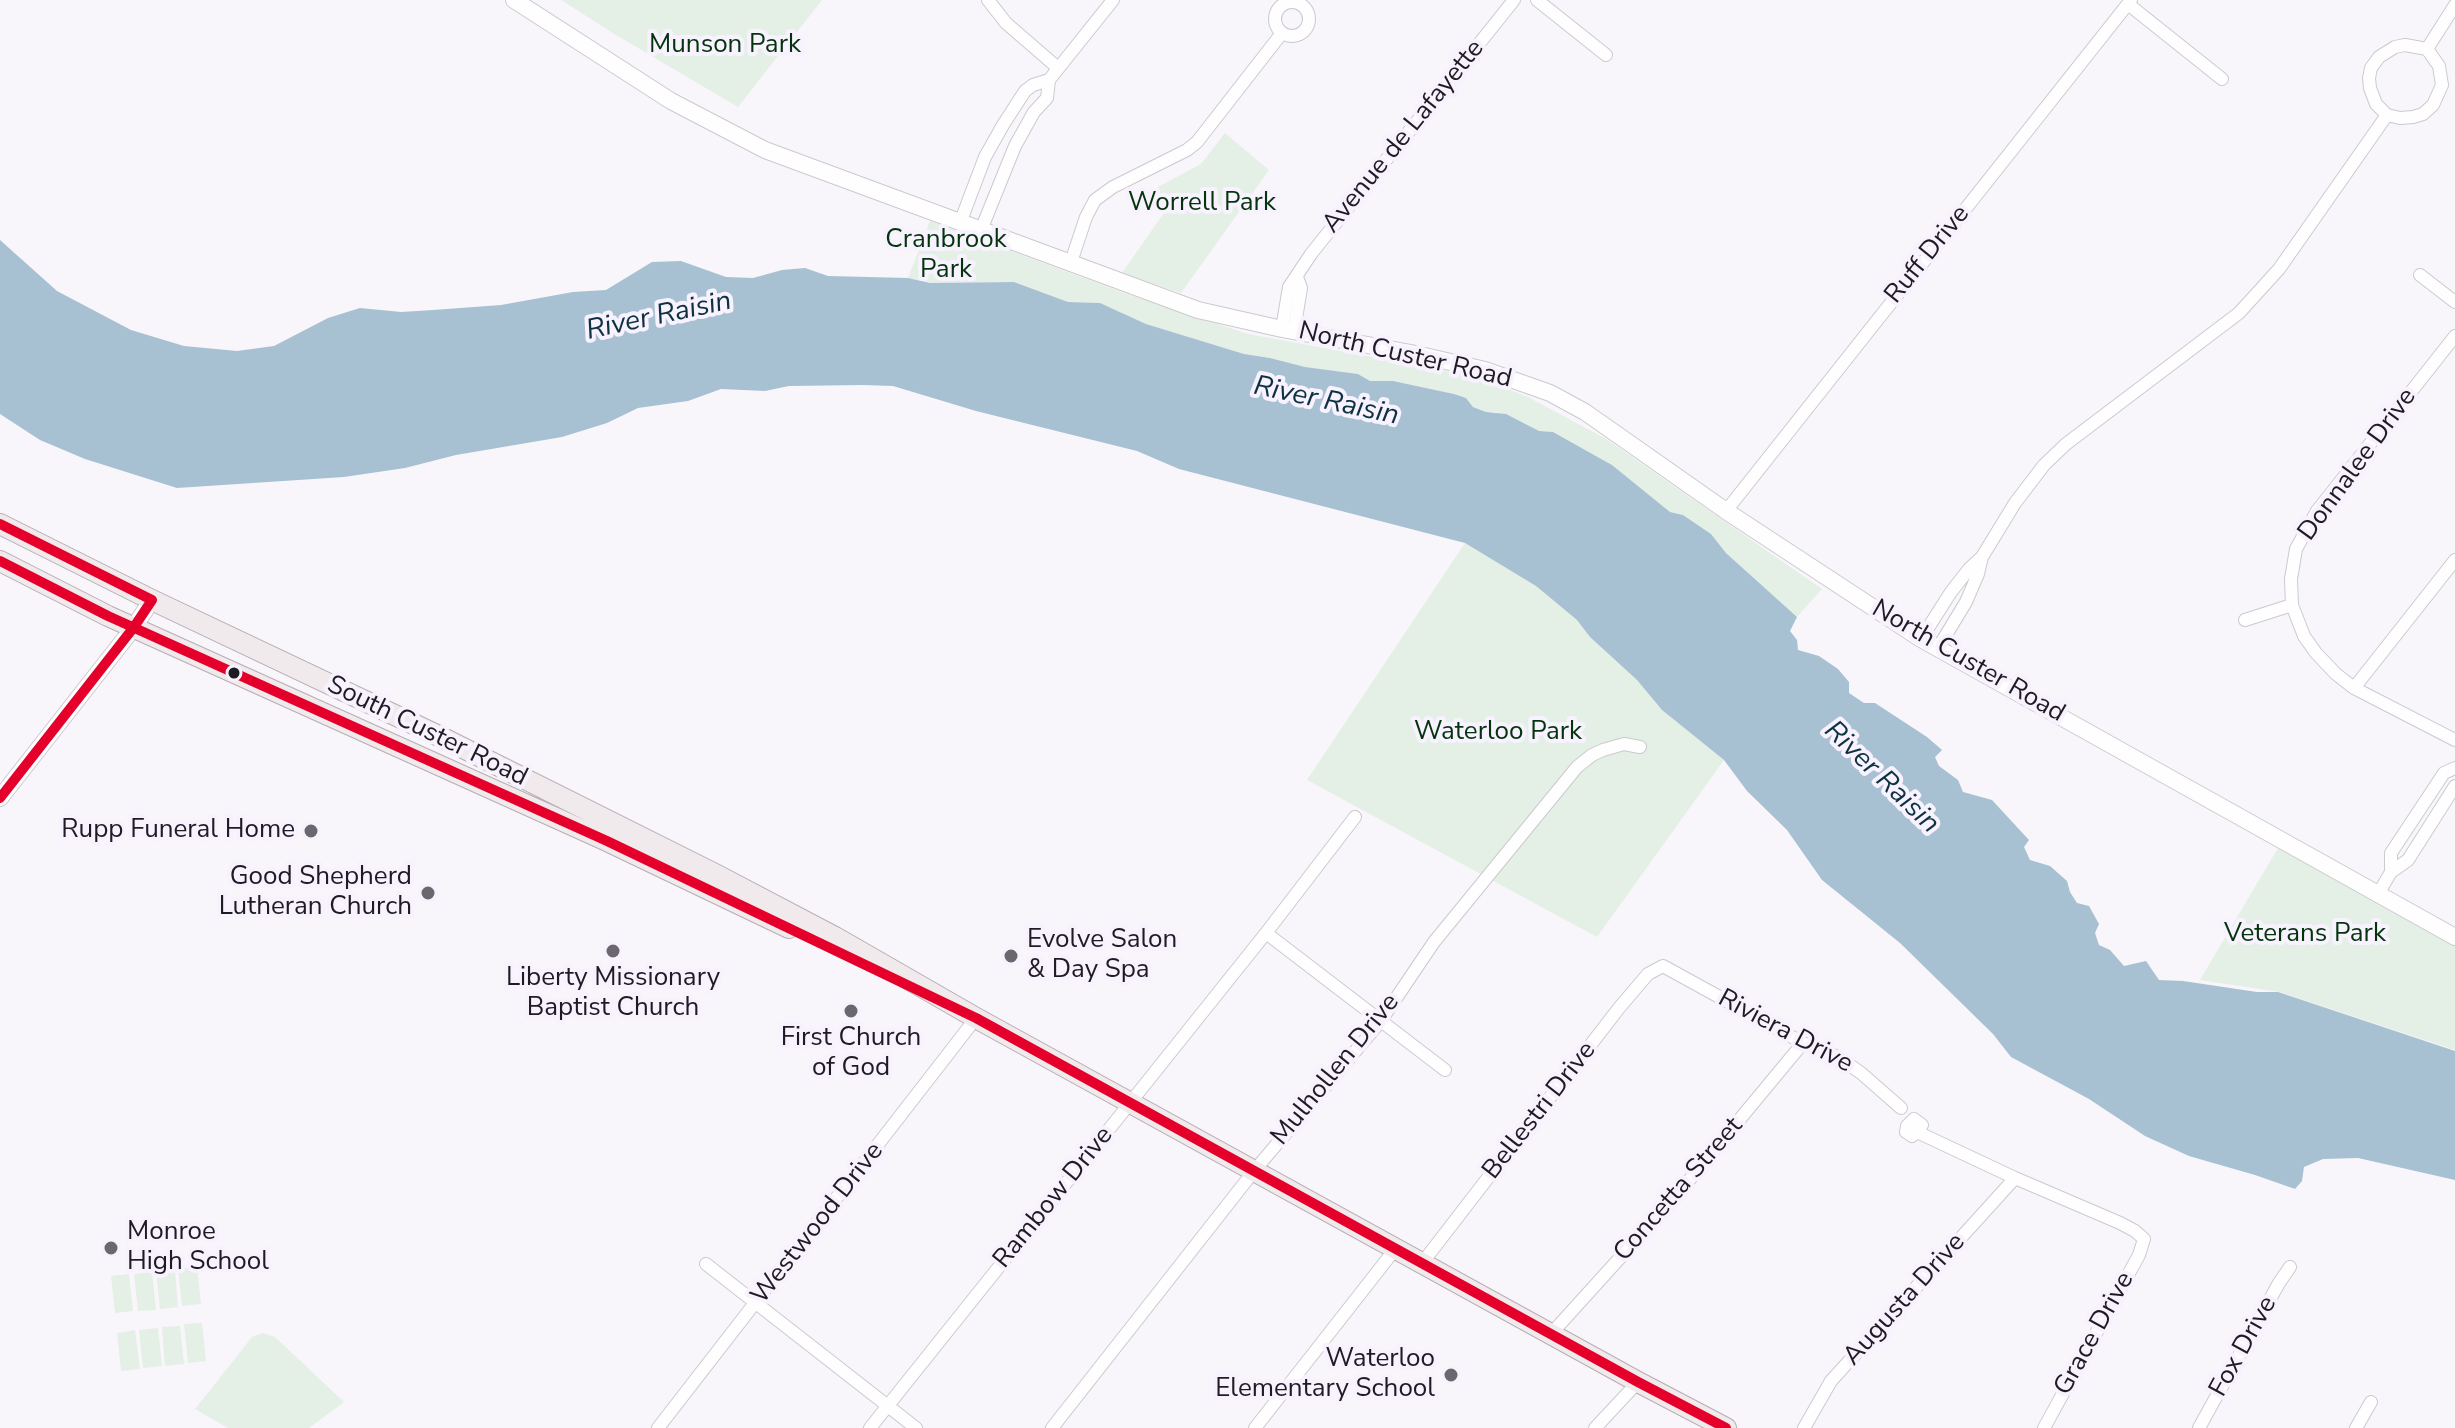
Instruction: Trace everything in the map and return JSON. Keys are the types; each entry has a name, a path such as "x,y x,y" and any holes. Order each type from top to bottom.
{"main road":[{"name":"South Custer Road","path":"0,524 441,737 835,937 1130,1103 1726,1428"},
{"name":"South Custer Road","path":"0,561 134,627 607,841 976,1018"}],"street":[{"name":"North Custer Road","path":"514,0 658,93 765,150 1198,310 1416,354 1518,380 1550,393 1585,412 1726,511 1921,639 2455,937"},
{"path":"988,0 1006,23 1058,68"},
{"path":"981,230 1015,146 1034,112 1047,98 1049,80 1113,0"},
{"name":"Avenue de Lafayette","path":"1288,330 1301,288 1297,277 1311,254 1514,0"},
{"path":"1537,0 1606,55"},
{"path":"2129,2 2222,79"},
{"name":"Ruff Drive","path":"1726,511 2129,2"},
{"path":"2427,49 2455,5"},
{"path":"1071,262 1095,200 1113,187 1197,142 1282,33"},
{"path":"2405,45 2427,49 2439,66 2442,85 2433,105 2423,114 2413,117 2387,115 2376,104 2370,88 2371,68 2379,57 2395,47 2405,45"},
{"path":"960,223 985,157 1003,125 1025,91 1049,80"},
{"path":"1921,639 1951,592 1982,557 2015,503 2044,465 2077,436 2239,313 2279,269 2387,115"},
{"path":"2420,275 2455,302"},
{"name":"Donnalee Drive","path":"2292,605 2291,579 2296,549 2317,511 2455,336"},
{"path":"1938,648 1966,602 1982,557"},
{"path":"2354,688 2455,560"},
{"path":"0,798 152,600"},
{"path":"2245,620 2292,605 2310,645 2336,674 2354,688 2455,740"},
{"name":"Mulhollen Drive","path":"1052,1428 1254,1171 1380,1022 1434,942 1577,767 1603,750 1624,744 1640,747"},
{"path":"2391,872 2391,853 2444,773 2455,768"},
{"path":"2378,894 2391,872 2408,860 2455,786"},
{"name":"Rambow Drive","path":"870,1428 1266,933 1355,817"},
{"path":"1266,933 1445,1070"},
{"name":"Riviera Drive","path":"1663,966 1803,1043 1838,1057 1901,1108"},
{"name":"Bellestri Drive","path":"1423,1262 1619,1008 1648,974 1663,966"},
{"name":"Westwood Drive","path":"658,1428 976,1018"},
{"name":"Concetta Street","path":"1551,1334 1676,1196 1803,1043"},
{"path":"1917,1132 2015,1178"},
{"name":"Grace Drive","path":"2015,1178 2120,1223 2144,1239 2139,1255 2044,1428"},
{"name":"Augusta Drive","path":"1804,1428 1831,1381 2015,1178"},
{"path":"1255,1428 1396,1248"},
{"path":"706,1264 916,1428"},
{"name":"Fox Drive","path":"2199,1428 2290,1267"},
{"path":"1595,1428 1638,1382"},
{"path":"2356,1428 2371,1402"}],"green space":[{"name":"Munson Park","path":"561,0 822,0 738,107"},
{"name":"Worrell Park","path":"1225,133 1269,170 1181,293 1122,273 1166,210 1137,198 1201,164"},
{"name":"Cranbrook Park","path":"930,221 1124,293 1248,334 1435,368 1493,383 1528,397 1606,439 1822,589 1797,617 1726,553 1711,534 1683,515 1670,512 1612,465 1553,432 1539,431 1496,412 1473,407 1466,398 1393,381 1370,381 1358,374 1244,354 1146,324 1100,303 1068,302 1014,282 930,283 908,278"},
{"name":"Waterloo Park","path":"1465,543 1536,586 1577,620 1590,637 1637,680 1662,710 1724,760 1597,937 1307,780"},
{"name":"Veterans Park","path":"2278,848 2455,945 2455,1050 2279,992 2200,980"},
{"path":"197,1266 201,1304 182,1306 178,1269"},
{"path":"175,1270 178,1307 160,1309 156,1272"},
{"path":"152,1272 156,1310 138,1311 134,1274"},
{"path":"129,1274 133,1311 115,1313 111,1276"},
{"path":"202,1323 206,1361 188,1363 184,1324"},
{"path":"180,1326 184,1364 165,1366 162,1327"},
{"path":"158,1328 162,1366 143,1368 139,1330"},
{"path":"135,1330 140,1369 121,1371 117,1333"},
{"path":"263,1333 275,1337 344,1402 309,1428 228,1428 195,1409 252,1337"}],"water":[{"name":"River Raisin","path":"0,240 57,291 131,330 184,346 237,351 274,346 328,318 360,308 401,312 433,310 501,305 573,292 606,290 652,262 681,261 726,277 753,278 805,268 828,276 908,278 930,283 1014,282 1068,302 1100,303 1146,324 1244,354 1358,374 1370,381 1393,381 1466,398 1473,407 1506,414 1539,431 1553,432 1612,465 1670,512 1683,515 1711,534 1726,553 1797,617 1790,631 1797,640 1798,650 1819,656 1838,669 1849,682 1849,693 1864,703 1875,703 1927,737 1942,750 1935,757 1939,766 1958,780 1963,792 1992,800 2029,840 2024,847 2030,860 2050,866 2067,881 2077,903 2089,906 2099,924 2095,933 2099,945 2110,950 2124,966 2146,961 2159,980 2278,992 2455,1051 2455,1180 2358,1158 2323,1159 2304,1167 2302,1181 2295,1189 2189,1156 2145,1136 2089,1099 2011,1057 1993,1034 1900,943 1822,880 1787,830 1747,791 1724,760 1662,710 1637,680 1590,637 1577,620 1536,586 1465,543 1179,469 1137,451 976,411 893,386 789,386 765,391 721,389 688,401 638,408 607,423 562,437 456,455 405,468 344,477 177,488 85,459 40,440 0,414"}],"transit line":[{"path":"0,524 152,600 0,798"},
{"path":"0,561 108,616 607,841 976,1018 1726,1428"}],"place":[{"name":"Rupp Funeral Home","path":"311,831"},
{"name":"Good Shepherd Lutheran Church","path":"428,893"},
{"name":"Liberty Missionary Baptist Church","path":"613,951"},
{"name":"Evolve Salon & Day Spa","path":"1011,956"},
{"name":"First Church of God","path":"851,1011"},
{"name":"Monroe High School","path":"111,1248"},
{"name":"Waterloo Elementary School","path":"1451,1375"}]}
